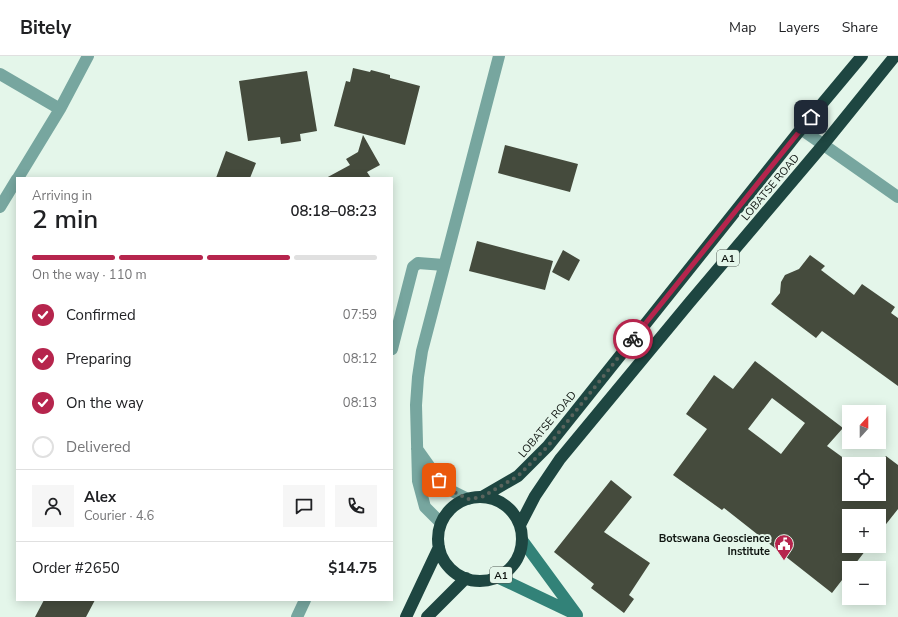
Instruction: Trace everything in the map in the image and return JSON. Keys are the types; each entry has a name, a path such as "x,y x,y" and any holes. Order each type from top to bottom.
{"highway":[{"name":"LOBATSE ROAD","path":"482,497 498,501 512,511 520,525 522,540 519,556 510,569 497,577 481,581 466,578 453,571 444,560 439,547 438,535 445,515 459,502 482,497 518,476 548,446 801,129 862,56"},
{"name":"LOBATSE ROAD","path":"520,525 535,496 560,459 823,145 895,56"},
{"name":"LOBATSE ROAD","path":"406,617 439,547"},
{"path":"427,617 466,578"}],"main road":[{"path":"522,540 578,616"},
{"path":"497,577 578,616"}],"street":[{"path":"18,177 60,109 88,56"},
{"path":"441,524 425,508 420,494 418,481 416,405 418,377 422,351 499,56"},
{"path":"0,74 60,109"},
{"path":"801,129 898,197"},
{"path":"0,207 16,181"},
{"path":"393,344 413,267 418,263 444,266"},
{"path":"417,449 444,487 468,499"},
{"path":"297,617 305,601"}],"building":[{"path":"353,68 370,72 371,70 390,75 390,78 420,86 405,145 334,126 346,81 350,82"},
{"path":"307,71 317,131 300,134 301,141 281,144 280,137 248,141 239,81"},
{"path":"363,135 380,165 367,172 370,177 328,177 350,165 346,159 358,152"},
{"path":"505,145 578,164 570,192 498,173"},
{"path":"226,151 256,163 250,177 216,177"},
{"path":"477,241 553,261 545,290 469,271"},
{"path":"563,250 580,260 569,281 552,272"},
{"path":"810,255 825,266 821,270 854,295 862,284 895,307 891,313 898,318 898,386 822,331 816,338 771,304 780,293 781,282 785,275 799,269"},
{"path":"755,361 842,427 827,446 842,457 842,501 886,501 885,457 886,456 898,465 898,509 886,524 886,509 842,509 842,553 864,553 857,561 842,561 842,580 832,593 724,508 722,510 673,475 707,429 686,414 714,375 733,389","holes":["772,398 805,423 781,454 748,429"]},
{"path":"611,480 632,497 604,532 650,563 629,595 634,599 624,613 591,588 594,584 554,552"},
{"path":"43,601 94,601 86,617 35,617"}],"way so far":[{"path":"439,480 444,487 468,499 482,497 518,476 548,446 633,339"}],"place":[{"name":"Botswana Geoscience Institute","path":"784,561"}],"route":[{"path":"633,339 811,117"}]}
